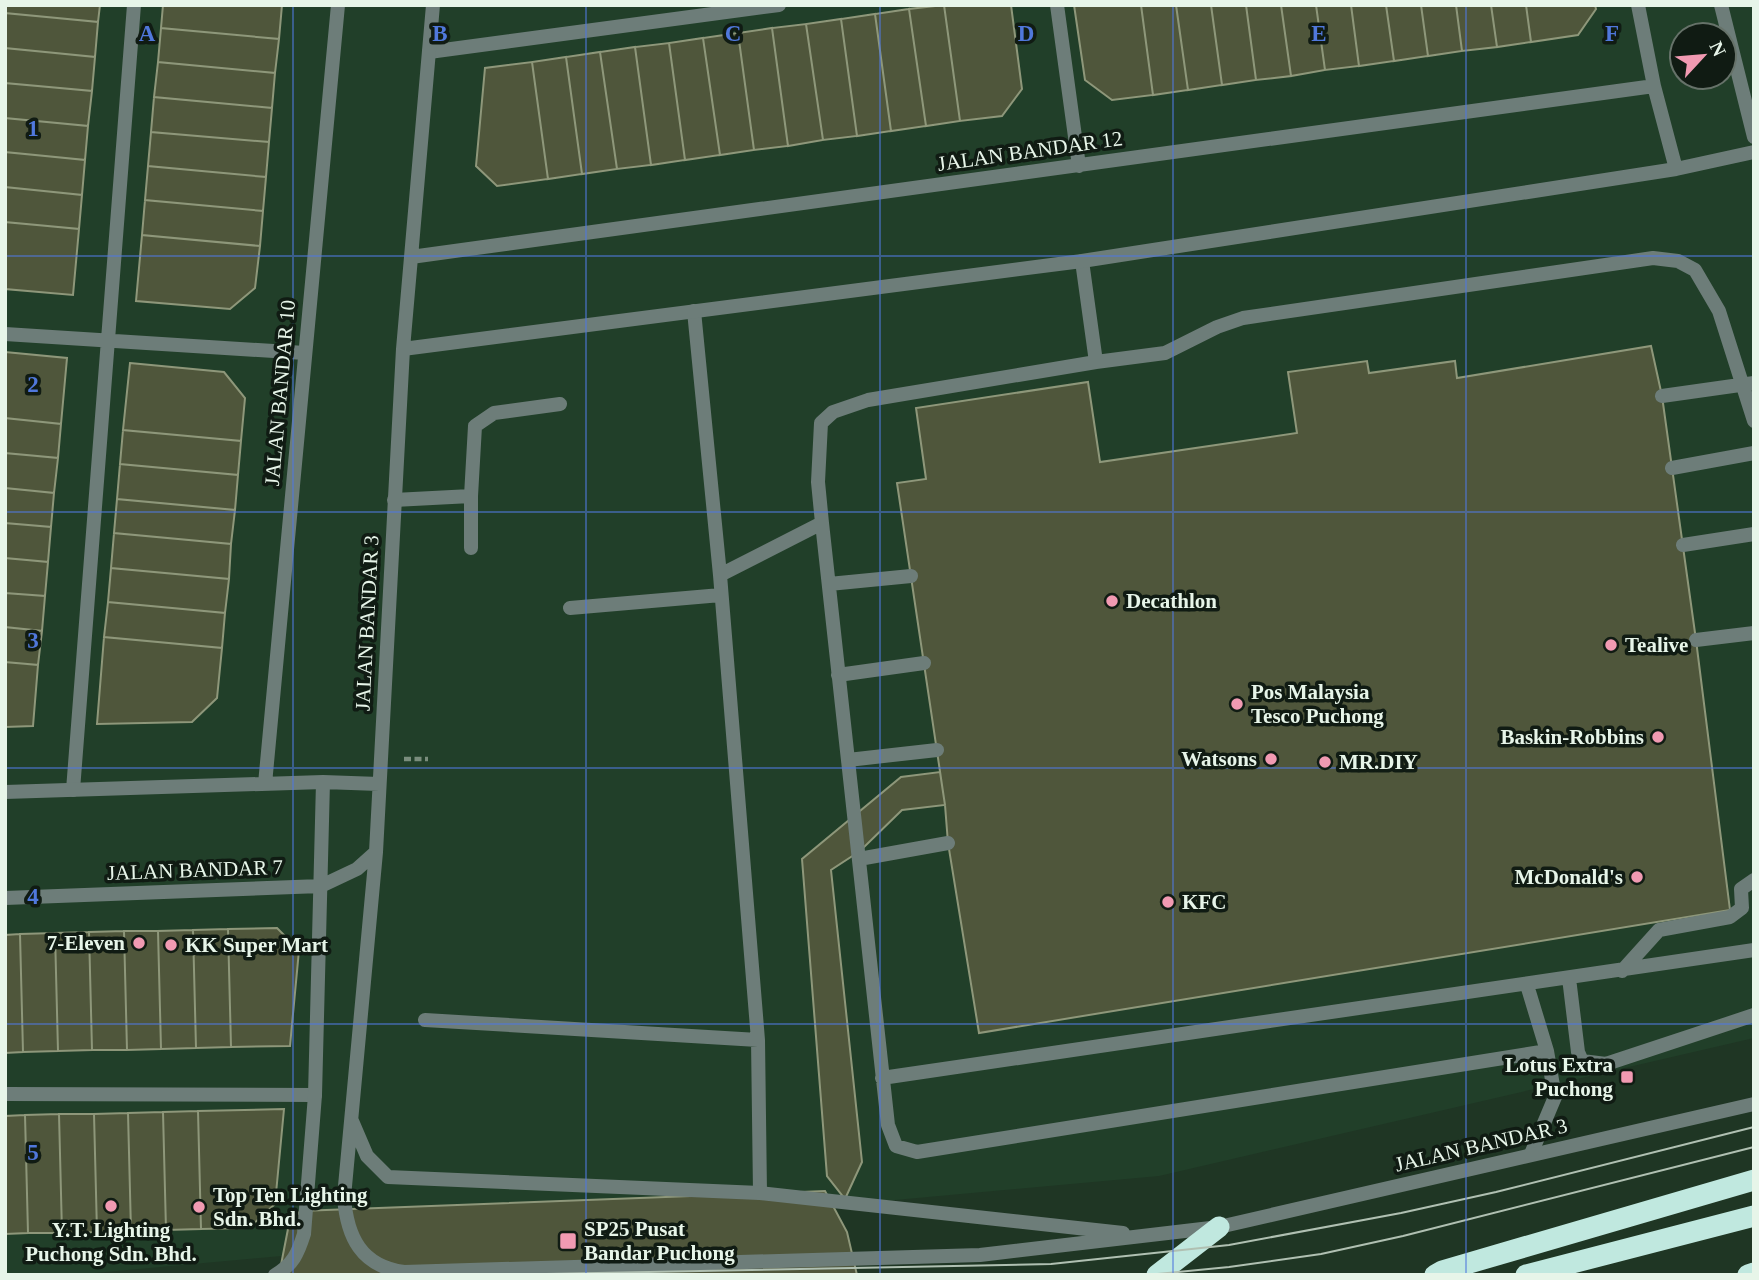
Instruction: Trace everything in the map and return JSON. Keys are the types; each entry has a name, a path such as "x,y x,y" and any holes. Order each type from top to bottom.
{"highway":[{"path":"1435,1275 1754,1180"},
{"path":"1526,1275 1754,1216"},
{"path":"1157,1275 1219,1227"},
{"path":"1748,1275 1754,1273"}],"street":[{"path":"73,790 134,5"},
{"name":"JALAN BANDAR 10","path":"265,784 338,5"},
{"name":"JALAN BANDAR 3","path":"433,5 403,349 376,852 344,1197 354,1242 369,1259 388,1270 404,1272 980,1255 1219,1227 1754,1104"},
{"path":"429,52 779,5"},
{"path":"1057,5 1079,166"},
{"path":"1638,5 1654,86 1676,169"},
{"path":"1721,5 1754,137"},
{"name":"JALAN BANDAR 12","path":"411,257 1654,86"},
{"path":"403,349 1082,261 1676,169 1754,152"},
{"path":"1547,1051 917,1152 896,1146 888,1125 882,1078 822,523 818,482 821,423 833,412 868,400 1165,353 1217,327 1243,318 1653,258 1678,261 1695,270 1719,311 1749,384 1754,421"},
{"path":"1082,261 1096,362"},
{"path":"694,311 720,575 758,1040 760,1193"},
{"path":"5,334 305,353"},
{"path":"1662,396 1749,384"},
{"path":"471,548 475,426 494,413 560,404"},
{"path":"1672,468 1754,453"},
{"path":"394,500 471,496"},
{"path":"720,575 822,523"},
{"path":"1683,545 1754,534"},
{"path":"829,584 911,576"},
{"path":"570,608 721,595"},
{"path":"1696,639 1754,633"},
{"path":"838,675 924,663"},
{"path":"848,760 937,750"},
{"path":"5,792 323,782 379,784"},
{"path":"275,1275 288,1267 299,1252 304,1234 315,1096 323,782"},
{"path":"859,859 948,843"},
{"name":"JALAN BANDAR 7","path":"5,898 321,887 357,869 376,852"},
{"path":"1622,971 1659,930 1730,917 1736,913 1742,908 1741,889 1754,880"},
{"path":"882,1078 1754,950"},
{"path":"1569,978 1578,1052 1582,1061 1606,1064 1754,1015"},
{"path":"1527,985 1547,1051 1555,1097 1531,1154"},
{"path":"425,1020 758,1040"},
{"path":"5,1094 315,1096"},
{"path":"351,1119 367,1156 388,1177 760,1193 1149,1236"}],"shaded area":[{"path":"5,5 1754,5 1754,1038 1159,1176 73,1275 5,1275"}],"building":[{"path":"5,5 100,5 98,22 5,13"},
{"path":"163,5 282,5 279,39 161,28"},
{"path":"944,5 960,121 926,126 909,9"},
{"path":"944,5 1011,5 1022,89 1002,116 960,121"},
{"path":"1074,5 1141,5 1153,95 1112,100 1085,80"},
{"path":"1141,5 1176,5 1188,90 1153,95"},
{"path":"1176,5 1211,5 1222,85 1188,90"},
{"path":"1211,5 1246,5 1256,80 1222,85"},
{"path":"1246,5 1281,5 1291,76 1256,80"},
{"path":"1281,5 1316,5 1325,70 1291,76"},
{"path":"1316,5 1351,5 1359,66 1325,70"},
{"path":"1351,5 1386,5 1394,61 1359,66"},
{"path":"1386,5 1421,5 1428,56 1394,61"},
{"path":"1421,5 1456,5 1462,51 1428,56"},
{"path":"1456,5 1491,5 1497,47 1462,51"},
{"path":"1491,5 1526,5 1531,42 1497,47"},
{"path":"1526,5 1595,5 1596,9 1578,35 1531,42"},
{"path":"909,9 926,126 891,131 875,14"},
{"path":"5,13 98,22 95,57 5,48"},
{"path":"875,14 891,131 857,136 841,19"},
{"path":"841,19 857,136 823,140 806,24"},
{"path":"806,24 823,140 788,146 772,28"},
{"path":"161,28 279,39 275,73 158,62"},
{"path":"772,28 788,146 754,150 738,33"},
{"path":"738,33 754,150 720,155 703,38"},
{"path":"703,38 720,155 685,160 669,43"},
{"path":"669,43 685,160 651,165 635,47"},
{"path":"635,47 651,165 617,169 600,52"},
{"path":"5,48 95,57 92,91 5,83"},
{"path":"600,52 617,169 582,174 566,57"},
{"path":"566,57 582,174 548,179 532,62"},
{"path":"158,62 275,73 272,108 154,97"},
{"path":"532,62 548,179 497,186 476,166 485,68"},
{"path":"5,83 92,91 88,126 5,118"},
{"path":"154,97 272,108 269,142 151,132"},
{"path":"5,118 88,126 85,160 5,152"},
{"path":"151,132 269,142 266,177 148,166"},
{"path":"5,152 85,160 82,195 5,187"},
{"path":"148,166 266,177 263,211 145,200"},
{"path":"5,187 82,195 79,229 5,222"},
{"path":"145,200 263,211 260,246 142,235"},
{"path":"5,222 79,229 73,295 5,289"},
{"path":"142,235 260,246 255,288 230,309 136,301"},
{"path":"1651,346 1662,396 1730,910 979,1033 948,843 945,805 897,483 926,479 916,408 1088,382 1100,462 1297,433 1288,372 1367,361 1369,373 1455,361 1457,378"},
{"path":"5,352 67,358 61,424 5,418"},
{"path":"130,363 224,372 245,398 241,441 123,430"},
{"path":"5,418 61,424 58,458 5,453"},
{"path":"123,430 241,441 238,475 120,464"},
{"path":"5,453 58,458 54,493 5,488"},
{"path":"120,464 238,475 235,510 117,499"},
{"path":"5,488 54,493 51,527 5,523"},
{"path":"117,499 235,510 231,544 114,533"},
{"path":"5,523 51,527 48,562 5,558"},
{"path":"114,533 231,544 229,579 111,568"},
{"path":"5,558 48,562 45,596 5,593"},
{"path":"111,568 229,579 225,613 108,602"},
{"path":"5,593 45,596 42,631 5,627"},
{"path":"108,602 225,613 222,648 104,637"},
{"path":"5,627 42,631 38,665 5,662"},
{"path":"104,637 222,648 217,698 192,722 97,724"},
{"path":"5,662 38,665 33,726 5,727"},
{"path":"940,772 945,805 902,810 860,851 831,870 862,1162 845,1199 827,1176 802,859 901,777"},
{"path":"277,928 299,950 290,1046 231,1047 228,929"},
{"path":"228,929 231,1047 196,1048 193,930"},
{"path":"193,930 196,1048 161,1049 158,931"},
{"path":"124,931 127,1050 92,1050 89,932"},
{"path":"124,931 158,931 161,1049 127,1050"},
{"path":"89,932 92,1050 58,1051 55,933"},
{"path":"55,933 58,1051 23,1052 20,934"},
{"path":"20,934 23,1052 5,1053 5,935"},
{"path":"284,1109 275,1204 249,1228 201,1229 198,1111"},
{"path":"198,1111 201,1229 166,1230 163,1112"},
{"path":"163,1112 166,1230 131,1231 128,1113"},
{"path":"128,1113 131,1231 97,1232 94,1114"},
{"path":"59,1114 62,1233 28,1233 25,1115"},
{"path":"59,1114 94,1114 97,1232 62,1233"},
{"path":"25,1115 28,1233 5,1234 5,1116"},
{"name":"SP25 Pusat Bandar Puchong","path":"825,1191 847,1232 857,1275 279,1275 288,1229 300,1211"}],"tram line":[{"path":"498,1275 1051,1264 1229,1245 1401,1213 1496,1192 1754,1127"},
{"path":"1147,1275 1321,1254 1403,1236 1754,1147"}],"place":[{"name":"Decathlon","path":"1112,601"},
{"name":"Tealive","path":"1611,645"},
{"name":"Pos Malaysia Tesco Puchong","path":"1237,704"},
{"name":"Baskin-Robbins","path":"1658,737"},
{"name":"Watsons","path":"1271,759"},
{"name":"MR.DIY","path":"1325,762"},
{"name":"McDonald's","path":"1637,877"},
{"name":"KFC","path":"1168,902"},
{"name":"7-Eleven","path":"139,943"},
{"name":"KK Super Mart","path":"171,945"},
{"name":"Lotus Extra Puchong","path":"1627,1077"},
{"name":"Y.T. Lighting Puchong Sdn. Bhd.","path":"111,1206"},
{"name":"Top Ten Lighting Sdn. Bhd.","path":"199,1207"},
{"name":"SP25 Pusat Bandar Puchong","path":"568,1241"}]}
